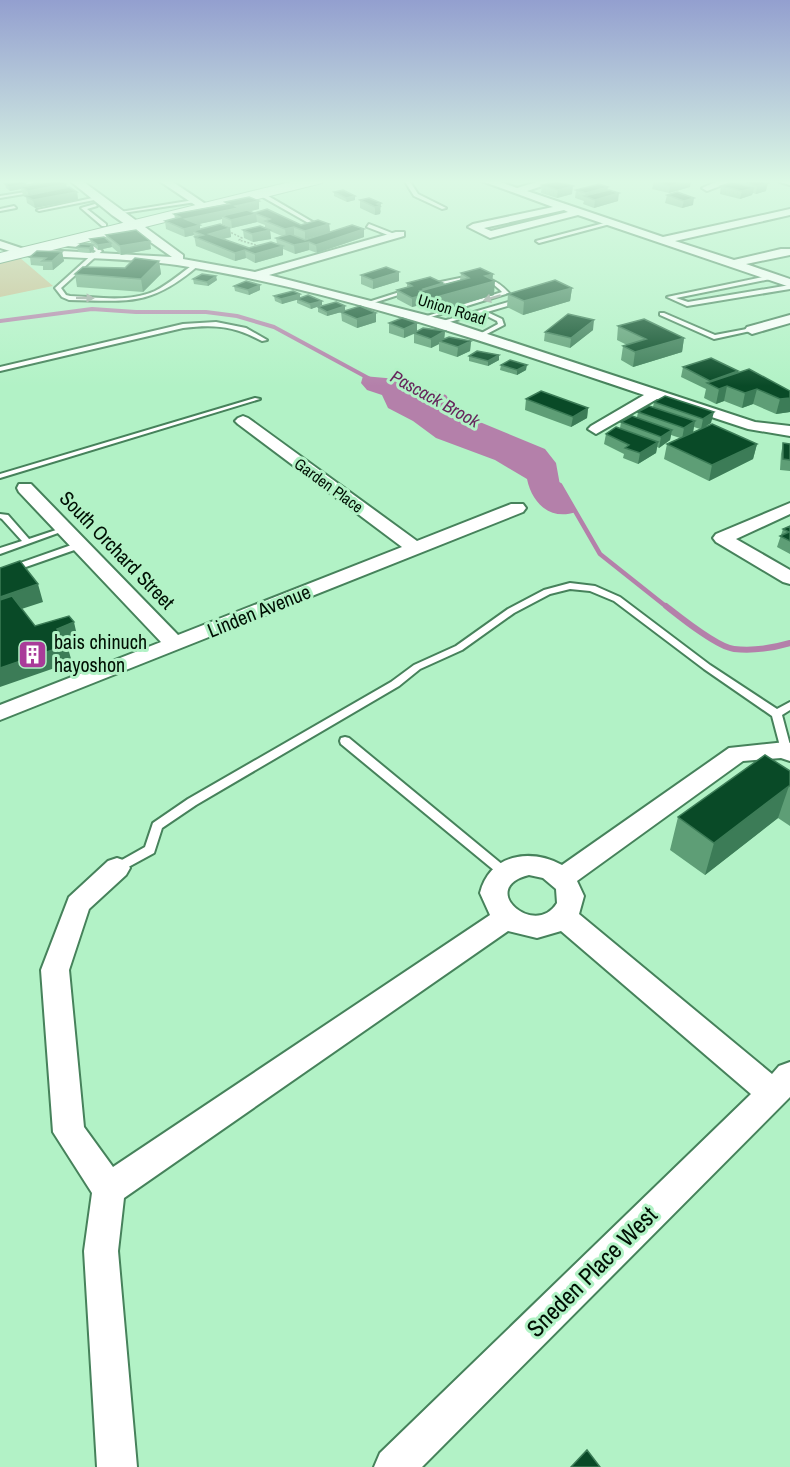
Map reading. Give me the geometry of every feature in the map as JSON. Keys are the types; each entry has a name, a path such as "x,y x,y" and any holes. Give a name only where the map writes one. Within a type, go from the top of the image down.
{"street":[{"path":"13,248 23,252"},
{"path":"169,248 179,256 176,261"},
{"path":"254,275 349,248"},
{"path":"685,248 773,277 790,285"},
{"path":"0,258 23,252 61,249"},
{"name":"Union Road","path":"61,249 94,256 176,261 254,275 439,323 753,426 790,431"},
{"path":"734,264 781,252 790,252"},
{"path":"752,330 790,319"},
{"path":"596,429 656,394"},
{"name":"Garden Place","path":"243,421 416,549"},
{"name":"South Orchard Street","path":"25,488 175,644"},
{"name":"Linden Avenue","path":"0,713 517,508"},
{"path":"790,508 722,538 790,578"},
{"path":"561,878 737,754 788,752"},
{"path":"529,865 552,871 569,887 571,898 569,908 562,917 552,923 539,926 525,926 507,917 494,903 492,894 499,876 505,873 517,866 529,865"},
{"path":"117,868 78,904 55,970 69,1132 109,1189 101,1251 117,1467"},
{"path":"109,1189 507,917"},
{"path":"562,917 781,1085"},
{"name":"Sneden Place West","path":"394,1467 781,1085"}],"lane":[{"path":"94,248 99,251 58,288 64,296 121,298 144,296 157,291 196,265"},
{"path":"773,277 670,297 687,304 790,285"},
{"path":"423,319 498,297 506,292 493,281 482,280 451,280 426,286"},
{"path":"365,304 415,289"},
{"path":"439,323 528,298"},
{"path":"479,336 501,325 501,320 481,311"},
{"path":"662,314 714,337 752,330"},
{"path":"0,369 183,326 230,324 264,340"},
{"path":"0,476 257,399"},
{"path":"0,516 5,517 27,542"},
{"path":"0,551 65,529"},
{"path":"0,573 80,545"},
{"path":"117,868 150,850 157,826 192,802 395,684 417,667 459,648 511,611 547,592 570,586 592,588 617,599 707,667 777,714 788,752"},
{"path":"777,714 790,705"},
{"path":"345,741 505,873"}],"shaded area":[{"path":"19,257 53,286 0,297 0,262"}],"water":[{"path":"363,376 397,379 446,395 458,413 545,449 556,463 560,485 576,512 558,514 550,512 533,496 527,479 495,460 436,438 413,421 388,408 382,395 367,390 361,383"}],"building":[{"path":"224,248 274,248 255,254 245,250 235,253"},
{"path":"37,251 62,252 52,261 42,261 46,258 30,257"},
{"path":"135,258 159,261 141,279 75,274 83,267 125,268"},
{"path":"386,267 399,272 373,280 361,275"},
{"path":"480,268 493,274 485,276 495,281 433,298 420,291 469,278 461,273"},
{"path":"202,274 216,276 207,282 193,279"},
{"path":"430,277 443,283 423,289 420,291 420,296 412,298 397,290 412,286 407,283"},
{"path":"555,280 572,288 524,301 508,294"},
{"path":"246,281 260,285 248,290 234,286"},
{"path":"293,291 300,294 281,299 274,296"},
{"path":"308,295 322,301 310,304 297,299"},
{"path":"336,302 345,306 327,312 318,307"},
{"path":"360,306 376,313 357,319 341,312"},
{"path":"568,314 594,320 571,338 545,332"},
{"path":"402,318 417,323 404,329 389,323"},
{"path":"644,319 684,338 635,352 623,346 646,339 618,326"},
{"path":"423,328 445,331 431,339 414,333"},
{"path":"449,337 471,341 458,347 439,341"},
{"path":"477,351 499,355 488,361 469,356"},
{"path":"711,358 738,371 710,381 683,367"},
{"path":"510,360 527,365 517,370 501,365"},
{"path":"749,369 790,391 790,398 780,399 757,389 745,393 727,386 719,389 707,383"},
{"path":"541,391 588,408 573,417 526,399"},
{"path":"665,396 714,412 703,419 654,402"},
{"path":"649,406 695,421 684,428 638,412"},
{"path":"632,416 672,430 661,437 621,422"},
{"path":"712,424 757,444 712,465 667,444"},
{"path":"616,427 658,442 640,453 625,448 629,445 606,434"},
{"path":"783,443 790,444 790,460 783,459"},
{"path":"790,526 790,541 780,536 789,532 783,529"},
{"path":"20,561 38,584 0,597 0,568"},
{"path":"12,596 35,626 69,616 74,622 57,629 67,645 0,668 0,600"},
{"path":"765,755 790,771 790,786 714,843 678,817"},
{"path":"587,1450 600,1467 571,1467"}],"waterway":[{"name":"Pascack Brook","path":"0,321 92,309 136,312 206,312 237,316 274,327 370,379"},
{"name":"Pascack Brook","path":"554,482 560,485 600,554 668,608"},
{"name":"Pascack Brook","path":"666,606 699,631 727,647 755,649 790,643"}],"place":[{"name":"bais chinuch hayoshon","path":"33,654"}]}
